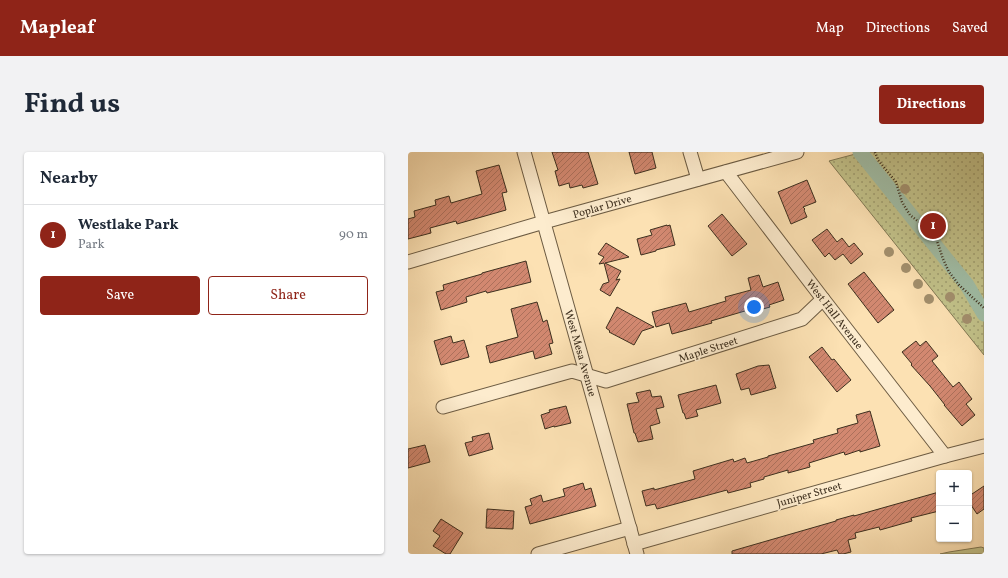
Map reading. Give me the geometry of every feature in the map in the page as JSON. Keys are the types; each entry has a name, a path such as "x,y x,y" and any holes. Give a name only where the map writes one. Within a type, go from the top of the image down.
{"street":[{"name":"West Mesa Avenue","path":"524,152 636,549"},
{"path":"690,152 698,179"},
{"name":"Poplar Drive","path":"408,262 544,222 797,152"},
{"name":"West Hall Avenue","path":"726,172 945,456"},
{"name":"Maple Street","path":"443,407 572,371 606,381 802,319 823,299"},
{"name":"Juniper Street","path":"636,549 945,456 984,446"},
{"path":"538,554 630,528"}],"path":[{"path":"875,152 878,160 896,182 902,202 910,215 924,226 939,229 936,238 948,272 959,285 984,308"}],"green space":[{"path":"863,152 984,152 984,355 829,161"},
{"path":"981,547 984,548 984,554 940,554 949,552"}],"building":[{"path":"552,152 588,152 598,184 583,188 582,185 570,188 569,183 559,186 555,171 558,170"},
{"path":"629,152 652,152 656,168 635,174"},
{"path":"499,165 507,192 502,193 506,210 457,224 456,221 430,228 431,233 408,239 408,219 415,217 414,211 436,205 435,200 449,196 451,203 482,194 476,171"},
{"path":"807,180 816,202 803,207 807,217 791,224 778,192"},
{"path":"722,214 747,244 732,256 708,226"},
{"path":"670,225 675,245 641,255 637,239 652,235 650,230"},
{"path":"827,229 837,242 842,238 849,247 854,243 863,254 851,264 843,254 835,260 829,253 825,257 812,240"},
{"path":"606,243 629,257 605,263 621,271 616,280 620,279 610,296 600,290 603,284 609,282 604,263 599,264 604,257 598,254"},
{"path":"526,261 531,282 487,293 486,291 466,297 467,302 441,310 436,292 444,290 443,285"},
{"path":"864,272 894,310 878,323 848,284"},
{"path":"759,275 763,287 778,282 784,300 769,305 770,307 756,311 755,308 711,321 712,323 672,334 669,323 656,327 652,312 686,303 689,312 726,301 725,297 751,290 748,278"},
{"path":"537,302 543,322 547,320 553,343 549,344 552,354 535,359 533,351 490,363 486,346 518,337 511,309"},
{"path":"617,307 654,327 642,331 634,345 609,332 610,331 606,328"},
{"path":"451,336 453,343 464,340 469,357 441,365 434,341"},
{"path":"916,341 920,346 926,341 938,356 932,361 953,387 959,382 972,399 966,404 975,415 962,426 902,352"},
{"path":"822,347 851,380 837,392 809,357"},
{"path":"769,365 776,388 751,395 749,388 741,390 736,374 758,366"},
{"path":"716,385 721,403 696,410 698,416 686,419 678,395"},
{"path":"650,390 652,397 661,396 664,407 656,409 660,423 650,426 653,439 638,442 634,433 627,404 639,402 636,393"},
{"path":"566,406 571,423 545,429 541,415 550,412 549,410"},
{"path":"870,411 880,446 845,455 844,452 809,463 810,467 788,473 788,470 764,477 764,479 750,483 751,487 728,493 727,490 657,509 655,504 646,506 642,491 654,488 654,490 695,479 693,471 733,459 734,462 745,458 747,463 814,443 813,440 838,433 837,429 858,423 856,415"},
{"path":"489,433 493,449 469,456 465,443 473,441 472,437"},
{"path":"425,445 430,462 408,468 408,449"},
{"path":"583,483 585,490 591,488 596,506 530,524 525,507 532,505 530,499 541,495 543,502 565,496 563,489"},
{"path":"984,486 984,509 977,514 972,506 972,494"},
{"path":"936,493 936,512 911,518 912,521 880,530 879,527 855,533 856,538 848,540 851,552 839,554 837,550 821,554 732,554 732,551"},
{"path":"487,509 514,511 513,529 486,528"},
{"path":"441,519 463,533 450,554 446,554 433,546 440,536 433,531"}],"waterway":[{"path":"860,152 967,285 984,314"}],"place":[{"name":"Westlake Park","path":"933,226"}]}
